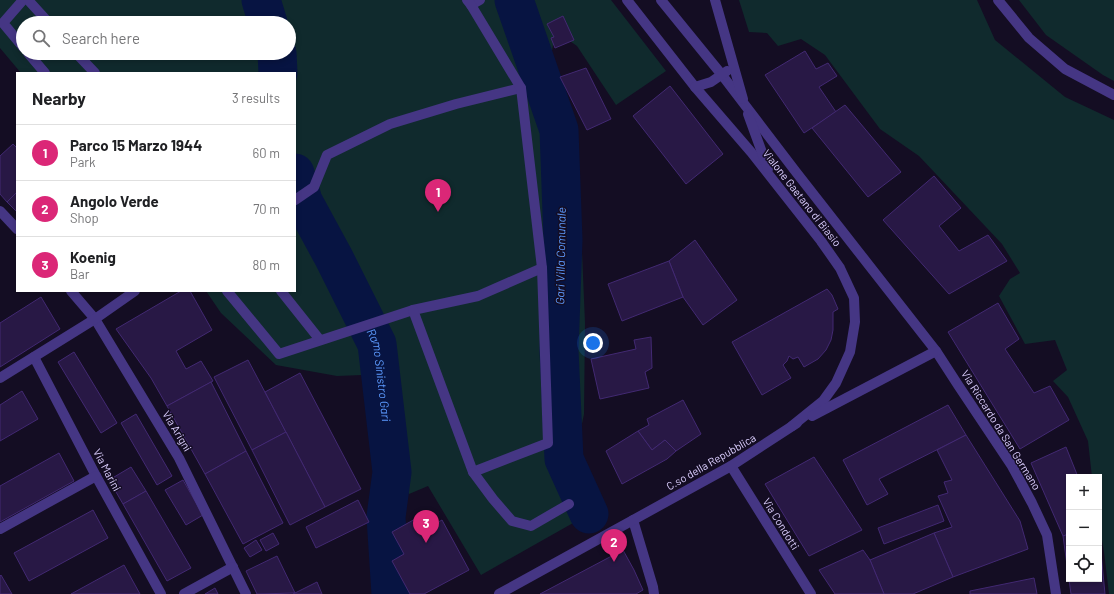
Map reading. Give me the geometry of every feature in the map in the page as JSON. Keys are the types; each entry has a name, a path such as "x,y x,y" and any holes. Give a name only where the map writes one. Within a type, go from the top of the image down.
{"street":[{"path":"16,39 3,23 23,0"},
{"path":"28,0 43,16"},
{"name":"Vialone Gaetano di Biasio","path":"627,0 695,87 751,152 821,241 840,268 854,298 855,322 850,352 836,383 823,401 792,426"},
{"name":"Vialone Gaetano di Biasio","path":"661,0 722,75 936,351"},
{"path":"715,0 745,105 772,178"},
{"path":"998,0 1029,38 1065,69 1114,95"},
{"path":"472,2 521,88 542,268 548,443 473,472"},
{"path":"34,60 44,72"},
{"path":"82,60 93,72"},
{"path":"695,87 711,82 734,66"},
{"path":"296,199 314,187 327,156 390,124 456,104 521,88"},
{"path":"0,211 16,228"},
{"path":"228,292 279,354 413,310 478,296 542,268"},
{"name":"Via Arigni","path":"72,292 95,319 179,458 246,594"},
{"path":"0,378 95,319 134,292"},
{"path":"282,292 320,340"},
{"path":"413,310 473,472 493,499 512,521 531,526 569,504"},
{"name":"C.so della Repubblica","path":"499,594 730,466 792,426 936,351"},
{"name":"Via Riccardo da San Germano","path":"936,351 1012,466 1032,502 1047,535 1056,594"},
{"name":"Via Marini","path":"34,357 96,476 161,594"},
{"name":"Via Condotti","path":"730,466 811,594"},
{"path":"0,529 96,476"},
{"path":"633,520 654,594"},
{"path":"184,594 233,567"}],"green space":[{"path":"0,0 611,0 666,71 616,105 577,46 567,39 553,45 549,69 577,133 585,323 584,414 578,443 589,514 481,575 428,486 409,494 381,447 362,375 337,376 276,365 221,313 207,292 296,292 296,72 20,72 0,48"},
{"path":"739,0 977,0 995,40 1065,97 1114,120 1114,594 1109,594 1102,541 1102,474 1092,474 1088,441 1068,397 1053,381 1067,370 1055,340 1025,344 999,296 1010,279 1020,273 1002,244 919,156 880,129 825,55 801,39 778,46 767,33 749,32"},
{"path":"1019,0 1114,0 1114,81 1046,35"}],"building":[{"path":"563,16 574,40 555,48 551,38 554,37 547,24"},
{"path":"805,51 816,69 828,63 837,76 819,87 836,112 804,133 765,75"},
{"path":"586,68 611,119 587,130 560,77"},
{"path":"670,86 723,154 686,184 633,116"},
{"path":"845,105 901,172 868,197 812,128"},
{"path":"13,144 16,147 16,193 7,202 0,194 0,156"},
{"path":"934,176 961,208 939,226 959,251 988,235 1007,261 949,294 883,220"},
{"path":"16,193 16,211 7,202"},
{"path":"695,240 737,300 703,325 683,297 669,261"},
{"path":"669,261 683,297 622,321 608,284"},
{"path":"827,289 832,295 838,309 833,312 833,330 831,340 826,350 818,359 804,367 798,357 793,359 789,356 783,365 791,378 762,395 732,342"},
{"path":"179,292 191,292 212,330 176,351 186,369 201,361 213,381 167,406 151,378 116,329"},
{"path":"41,297 60,329 0,367 0,323"},
{"path":"998,303 1019,339 1005,349 1034,393 1050,386 1069,420 1020,449 948,332"},
{"path":"651,337 652,368 645,372 649,388 600,399 591,359 636,349 634,340"},
{"path":"74,352 117,423 101,433 58,362"},
{"path":"248,360 286,432 252,450 214,377"},
{"path":"300,373 361,489 325,507 265,392"},
{"path":"211,382 246,451 205,474 167,406"},
{"path":"22,391 38,419 0,441 0,405"},
{"path":"683,400 701,434 676,451 665,440 652,450 638,431 649,425 647,419"},
{"path":"948,405 966,435 879,479 888,494 867,505 843,460"},
{"path":"136,414 172,476 157,485 121,423"},
{"path":"638,431 652,450 665,440 676,451 667,459 622,484 606,451"},
{"path":"286,432 325,507 290,525 252,450"},
{"path":"966,435 1020,521 1028,549 953,577 934,533 952,527 938,496 948,493 944,482 952,480 937,450"},
{"path":"1066,447 1077,474 1066,474 1066,535 1063,536 1031,463"},
{"path":"246,451 283,523 243,544 205,474"},
{"path":"59,453 74,481 0,522 0,486"},
{"path":"814,457 862,530 809,556 765,484"},
{"path":"131,467 146,491 123,504 109,480"},
{"path":"183,480 203,515 186,525 165,490"},
{"path":"146,491 191,568 167,581 123,504"},
{"path":"358,500 369,522 316,548 306,527"},
{"path":"938,505 944,521 884,544 878,528"},
{"path":"93,510 108,538 29,581 14,553"},
{"path":"424,514 431,526 442,520 469,570 424,594 410,594 392,561 404,554 392,532"},
{"path":"273,533 279,544 266,551 260,540"},
{"path":"934,533 953,577 913,594 884,594 870,560"},
{"path":"1066,535 1066,558 1063,536"},
{"path":"256,540 262,550 250,557 244,548"},
{"path":"623,550 643,590 636,594 540,594"},
{"path":"863,550 870,560 884,594 835,594 819,570"},
{"path":"277,556 295,593 257,594 246,571"},
{"path":"1102,563 1105,594 1071,594 1069,582 1102,582"},
{"path":"124,565 140,594 71,594"},
{"path":"1,575 12,594 0,594"},
{"path":"1034,578 1037,594 970,594 970,591"},
{"path":"317,582 322,594 293,594"},
{"path":"215,588 218,594 205,594"}],"waterway":[{"name":"Ramo Sinistro Gari","path":"261,0 266,16"},
{"name":"Gari Villa Comunale","path":"514,0 559,130 563,240 559,351 564,459 589,514"},
{"name":"Ramo Sinistro Gari","path":"277,60 278,72"},
{"name":"Ramo Sinistro Gari","path":"296,176 303,201 334,258 377,344 392,472 386,517 391,594"}],"place":[{"name":"Parco 15 Marzo 1944","path":"438,212"},
{"name":"Koenig","path":"426,543"},
{"name":"Angolo Verde","path":"614,562"}]}
